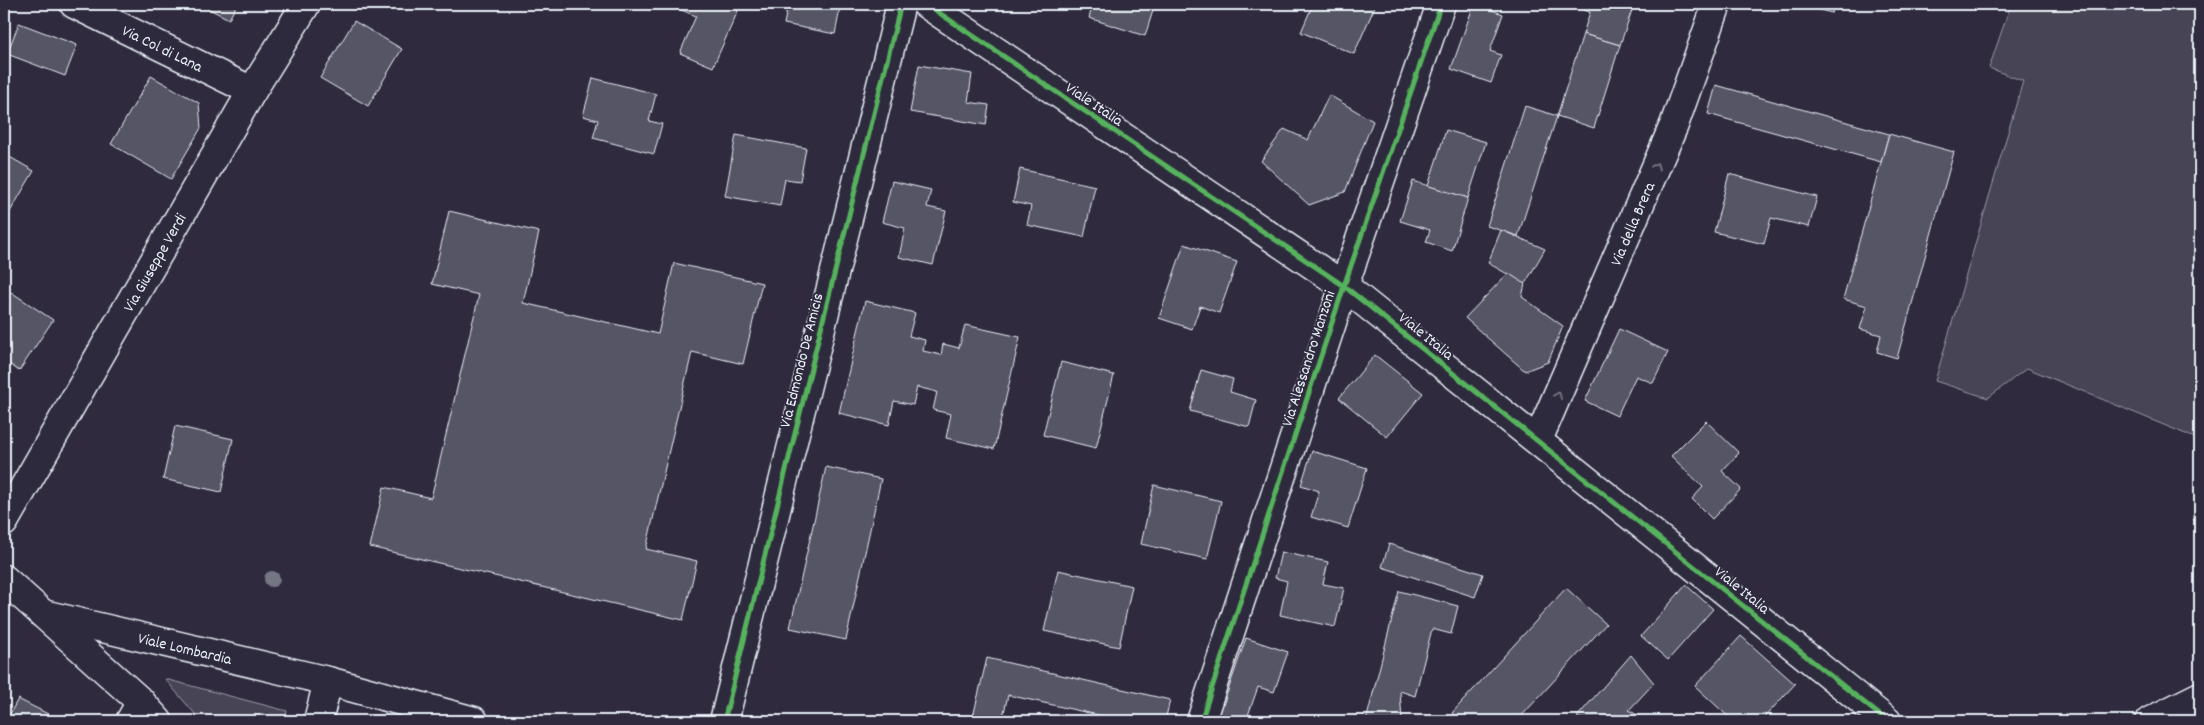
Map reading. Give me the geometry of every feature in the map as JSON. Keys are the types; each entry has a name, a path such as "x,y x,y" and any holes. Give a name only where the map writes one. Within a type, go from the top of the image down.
{"street":[{"name":"Via Col di Lana","path":"74,4 252,91"},
{"name":"Via Giuseppe Verdi","path":"4,522 252,91 306,4"},
{"name":"Via Edmondo De Amicis","path":"724,721 901,4"},
{"name":"Viale Italia","path":"926,4 1344,286 1887,721"},
{"name":"Via Alessandro Manzoni","path":"1201,721 1344,286 1441,4"},
{"name":"Via della Brera","path":"1538,440 1674,125 1717,4"},
{"name":"Viale Lombardia","path":"4,579 43,614 143,715"},
{"name":"Viale Lombardia","path":"43,614 328,681 474,721"},
{"path":"318,721 328,681"},
{"path":"2150,721 2200,696"}],"shaded area":[{"path":"2011,4 2200,4 2200,440 2027,368 1988,398 1935,381 2023,81 1989,68"},
{"path":"165,679 287,711 285,721 201,721"}],"building":[{"path":"199,4 237,4 229,19"},
{"path":"667,4 741,4 713,67 680,53 696,16"},
{"path":"788,4 841,4 835,34 784,24"},
{"path":"1093,4 1155,4 1145,36 1089,18"},
{"path":"1313,4 1376,4 1354,54 1301,32"},
{"path":"1474,4 1503,14 1490,51 1501,55 1491,83 1451,69"},
{"path":"1565,4 1634,4 1620,45 1583,34 1590,12"},
{"path":"1795,4 1835,4 1832,13"},
{"path":"354,21 402,49 368,106 320,78"},
{"path":"19,23 77,45 65,76 7,54"},
{"path":"1583,34 1620,45 1594,128 1557,116"},
{"path":"919,65 972,74 968,102 989,105 986,125 910,112"},
{"path":"151,76 199,103 201,128 171,179 111,144"},
{"path":"593,78 656,94 649,121 662,124 654,154 593,138 598,120 583,116"},
{"path":"1716,85 1889,134 1881,162 1708,114"},
{"path":"1329,95 1373,121 1345,192 1309,205 1261,161 1284,129 1308,140"},
{"path":"1525,106 1557,116 1518,236 1487,226"},
{"path":"1446,130 1486,142 1468,198 1428,186"},
{"path":"1889,134 1954,152 1897,358 1877,352 1881,335 1860,329 1867,306 1843,299"},
{"path":"736,135 806,148 800,181 785,179 780,206 725,196"},
{"path":"8,156 34,171 4,222 4,163"},
{"path":"1020,169 1095,186 1084,237 1027,225 1031,206 1013,202"},
{"path":"1729,174 1817,197 1809,227 1771,218 1764,244 1714,232"},
{"path":"892,181 931,190 927,207 946,211 933,265 899,257 905,228 882,222"},
{"path":"1413,181 1468,198 1452,251 1426,242 1430,230 1400,221"},
{"path":"449,211 539,232 523,303 658,334 674,263 762,283 743,364 692,352 646,549 697,561 683,620 370,547 384,487 431,498 479,295 432,284"},
{"path":"1501,230 1545,249 1525,284 1488,263"},
{"path":"1184,244 1237,262 1219,313 1200,306 1192,329 1159,318"},
{"path":"1508,273 1525,284 1522,297 1563,326 1548,362 1525,371 1465,318"},
{"path":"11,292 53,320 19,371 4,360 4,302"},
{"path":"865,301 915,313 909,336 925,340 923,351 941,355 943,344 959,348 965,325 1020,337 994,449 946,438 951,414 933,410 937,392 917,387 913,405 894,401 889,425 839,413"},
{"path":"1619,329 1668,352 1653,383 1636,376 1617,416 1585,401"},
{"path":"1375,355 1423,393 1387,437 1339,398"},
{"path":"1061,362 1114,375 1096,448 1043,435"},
{"path":"1201,370 1233,379 1230,392 1256,400 1249,427 1190,411"},
{"path":"1706,421 1739,453 1722,471 1741,489 1712,519 1692,499 1703,487 1671,456"},
{"path":"175,426 233,439 221,492 163,479"},
{"path":"1312,451 1367,468 1348,528 1311,517 1319,491 1301,485"},
{"path":"826,467 881,479 846,640 790,628"},
{"path":"1154,485 1221,501 1207,559 1141,544"},
{"path":"1389,544 1483,574 1475,597 1382,567"},
{"path":"1281,552 1328,562 1323,584 1344,588 1335,627 1280,615 1287,581 1275,578"},
{"path":"1058,570 1132,586 1119,647 1044,631"},
{"path":"1686,585 1713,609 1668,660 1641,636"},
{"path":"1566,588 1606,624 1517,721 1461,721 1452,713"},
{"path":"1399,591 1458,606 1451,634 1432,629 1415,696 1400,691 1402,721 1366,721"},
{"path":"1741,636 1795,684 1761,721 1733,721 1695,686"},
{"path":"1246,638 1288,652 1274,692 1258,687 1246,721 1240,721 1220,714"},
{"path":"1631,655 1654,683 1629,710 1647,721 1585,721 1577,717"},
{"path":"987,658 1170,700 1165,721 1125,721 1008,695 1002,721 972,721"},
{"path":"18,699 54,717 52,721 6,721"}],"cycle path":[{"path":"724,721 901,4"},
{"path":"926,4 1344,286 1887,721"},
{"path":"1201,721 1344,286 1441,4"}]}
